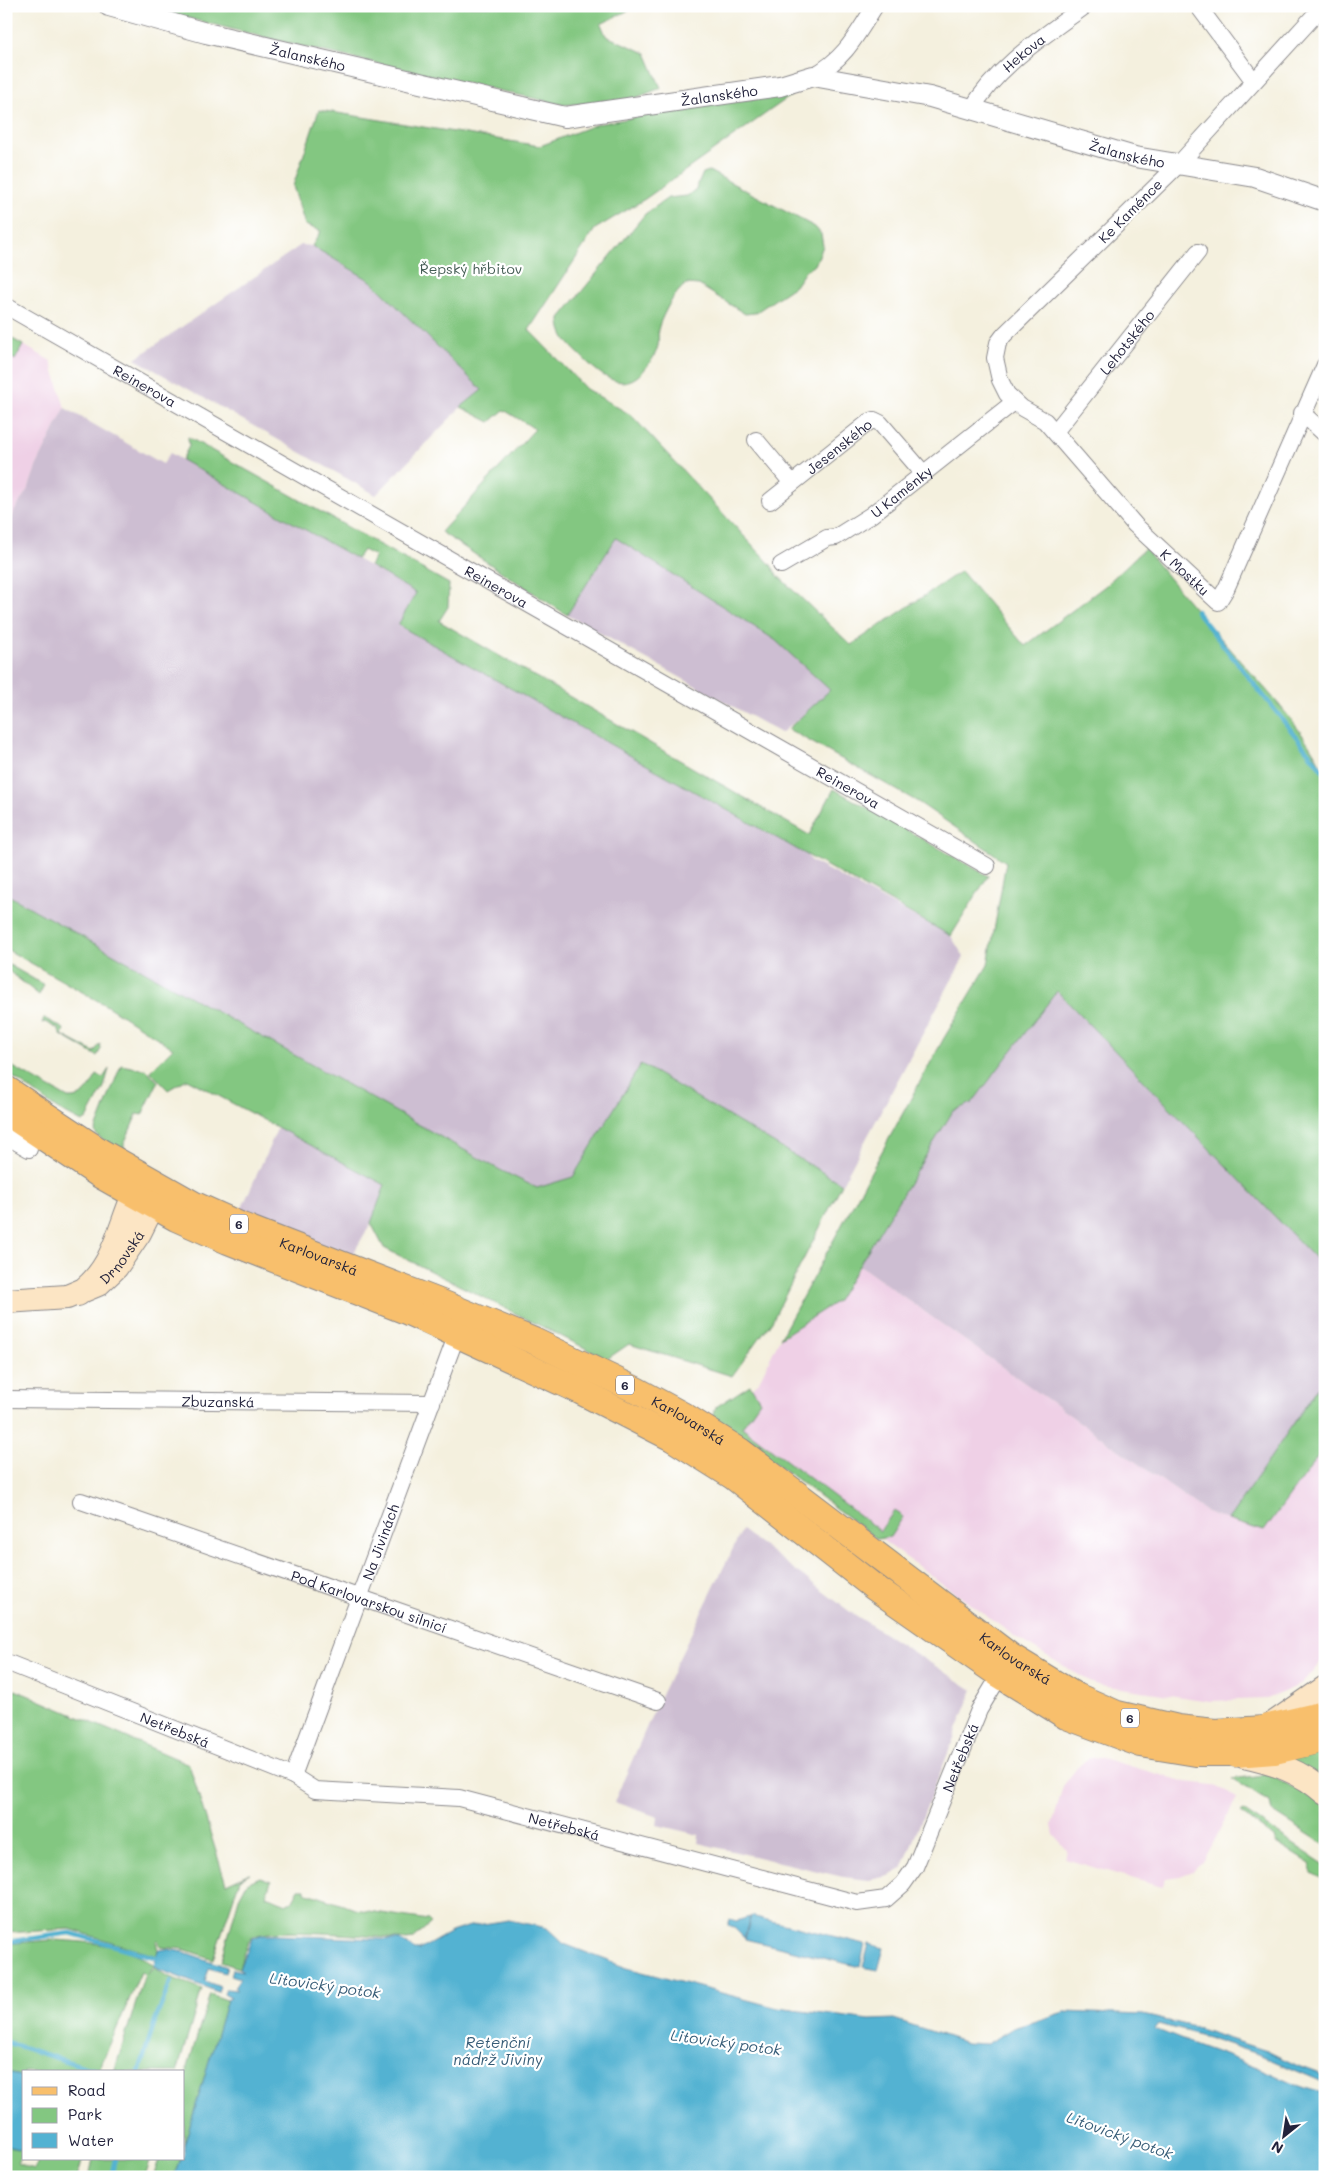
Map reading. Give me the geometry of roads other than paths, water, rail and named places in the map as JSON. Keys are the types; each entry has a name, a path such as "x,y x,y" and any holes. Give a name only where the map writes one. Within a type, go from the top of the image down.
{"highway":[{"name":"6","path":"1265,1729 1325,1715"},
{"name":"6","path":"1235,1754 1274,1750 1325,1738"}],"main road":[{"name":"Karlovarská","path":"6,1089 101,1152 146,1195 228,1241 358,1291 457,1334 586,1393 706,1458 734,1477 874,1587 1000,1674 1066,1716 1115,1736 1178,1751 1235,1754"},
{"name":"Karlovarská","path":"6,1112 100,1175 146,1195 242,1226 439,1302 534,1341 666,1406 740,1451 1010,1656 1074,1695 1117,1714 1178,1728 1215,1732 1265,1729"},
{"name":"Drnovská","path":"6,1301 55,1299 78,1294 98,1284 116,1267 139,1233 146,1195"},
{"path":"1265,1729 1325,1688"},
{"path":"1235,1754 1276,1764 1295,1772 1325,1793"}],"street":[{"name":"Žalanského","path":"109,6 206,33 565,116 780,86 814,76 930,97 1136,157 1255,177 1325,201"},
{"path":"814,76 833,64 846,52 874,6"},
{"name":"Hekova","path":"971,110 984,89 1008,64 1084,6"},
{"path":"1198,6 1253,80"},
{"name":"Ke Kaménce","path":"1014,402 1003,387 997,371 995,353 998,344 1178,165 1253,80 1323,6"},
{"name":"Lehotského","path":"1055,432 1198,252"},
{"name":"Reinerova","path":"6,306 987,866"},
{"name":"K Mostku","path":"1014,402 1045,421 1135,525 1218,602 1226,589 1302,413 1325,365"},
{"name":"U Kaménky","path":"781,565 827,538 836,537 857,524 924,474 1014,402"},
{"path":"1302,413 1325,434"},
{"name":"Jesenského","path":"770,501 874,420 880,423 924,474"},
{"name":"Jesenského","path":"756,440 792,483"},
{"path":"6,1136 29,1149"},
{"name":"Na Jivinách","path":"293,1776 457,1334"},
{"name":"Zbuzanská","path":"6,1399 432,1402"},
{"name":"Pod Karlovarskou silnicí","path":"81,1501 658,1701"},
{"name":"Netřebská","path":"6,1662 293,1776 315,1790 459,1798 858,1903 886,1899 902,1884 915,1867 979,1710 1000,1674"}],"water":[{"path":"751,1916 865,1944 860,1967 745,1939"},
{"path":"750,1917 744,1938 734,1928 728,1926 730,1919 736,1921"},
{"name":"Retenční nádrž Jiviny","path":"509,1920 547,1928 564,1944 627,1968 778,2008 870,2020 894,2019 966,2043 987,2044 1013,2028 1065,2012 1143,2015 1190,2026 1267,2051 1298,2066 1325,2076 1325,2083 1255,2053 1207,2037 1159,2024 1155,2029 1298,2085 1325,2093 1325,2177 174,2177 180,2160 185,2160 185,2143 227,2000 231,1998 224,1994 226,1989 237,1990 234,1987 240,1978 231,1975 233,1969 243,1971 239,1968 252,1939 260,1935 275,1935 399,1940 415,1950 419,1950 451,1932 470,1926"},
{"path":"869,1944 884,1948 878,1970 863,1967"},
{"path":"166,1949 184,1952 227,1967 225,1973 209,1968 205,1981 220,1987 218,1992 158,1969 154,1965 158,1950"},
{"path":"13,2073 22,2077 22,2150 6,2146 6,2074"}],"waterway":[{"path":"1196,611 1325,773"},
{"name":"Litovický potok","path":"6,1942 70,1933 161,1959"},
{"path":"140,2070 155,2021 171,1981"},
{"name":"Litovický potok","path":"6,2042 95,2070"},
{"path":"111,2177 115,2160"}],"park label":[{"name":"Řepský hřbitov","path":"471,268"}]}
